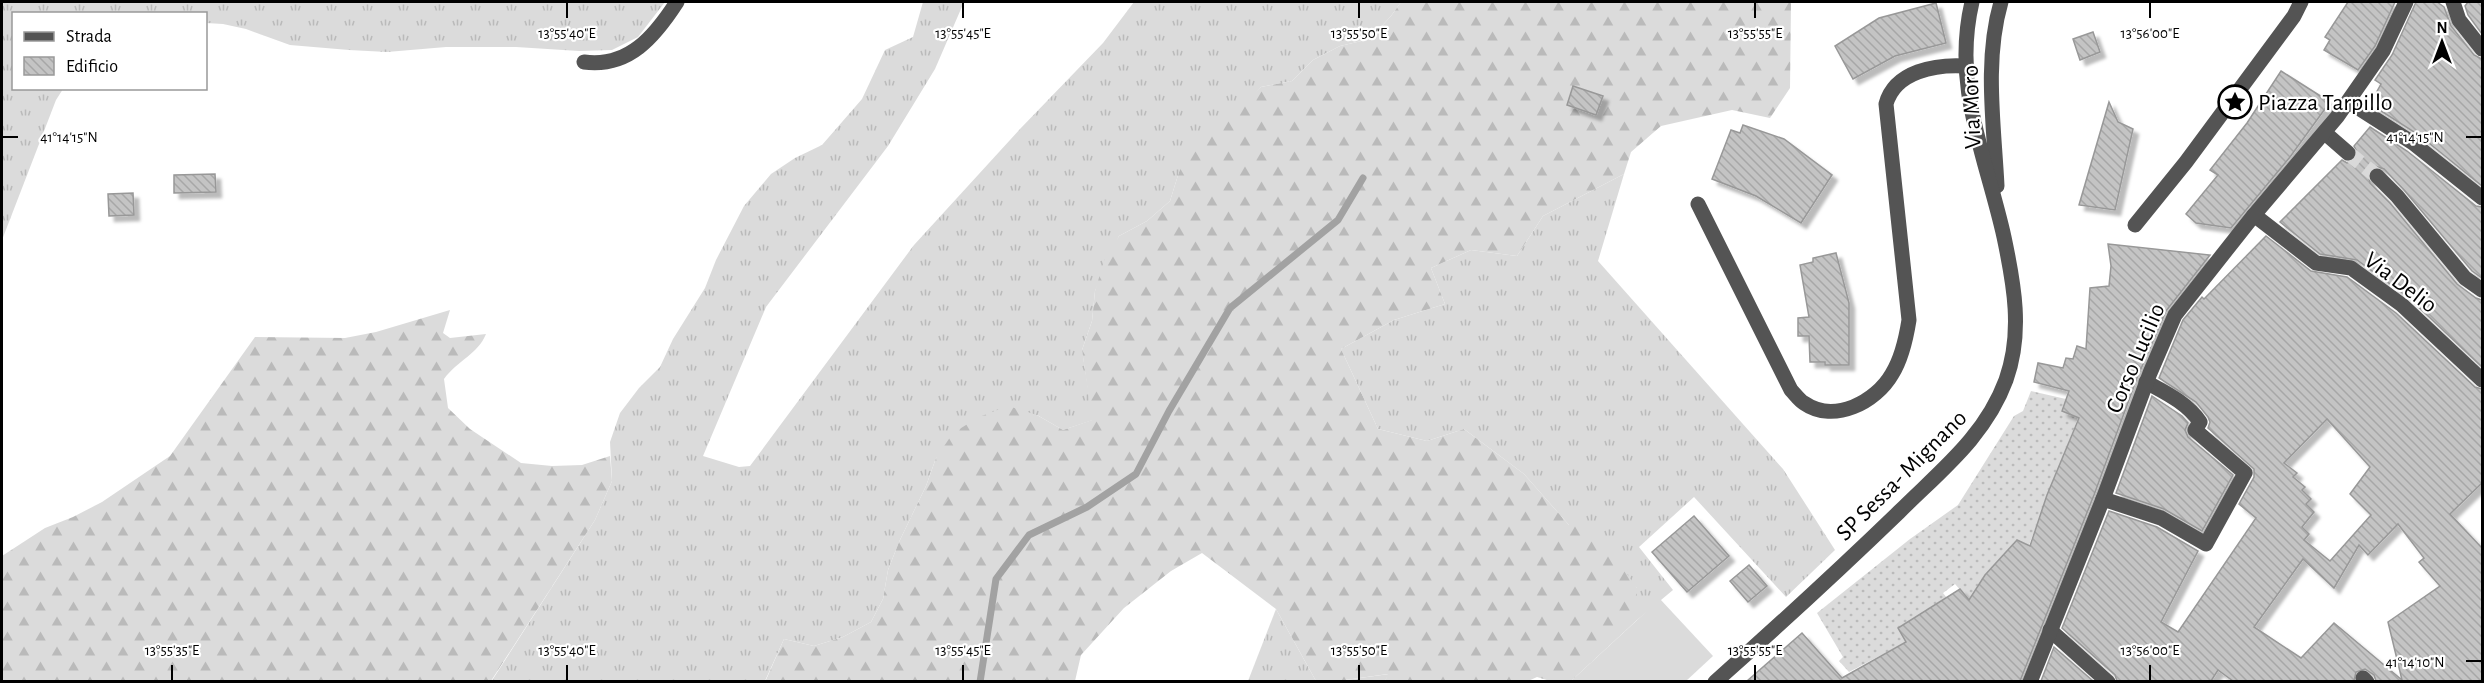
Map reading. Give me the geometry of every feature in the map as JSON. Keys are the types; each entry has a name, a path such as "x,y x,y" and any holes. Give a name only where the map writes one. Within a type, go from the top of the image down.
{"street":[{"path":"584,62 608,62 639,49 663,24 677,2"},
{"name":"SP Sessa- Mignano","path":"1715,681 1812,595 1954,459 1984,424 2006,380 2016,326 2011,271 1998,213 1971,115 1966,66 1972,2"},
{"name":"Via Moro","path":"1998,213 1992,60 1994,34 2001,2"},
{"path":"2135,225 2187,162 2294,16 2301,2"},
{"name":"Corso Lucilio","path":"2030,681 2103,500 2146,382 2181,305 2349,102 2383,51 2406,2"},
{"path":"2453,2 2459,20 2482,49"},
{"path":"1698,204 1791,390 1804,404 1822,410 1842,410 1864,403 1876,394 1892,375 1904,346 1909,320 1886,104 1889,92 1900,80 1924,71 1950,65 1966,66"},
{"path":"2349,102 2413,143 2482,198"},
{"path":"2325,133 2348,153"},
{"path":"2377,176 2405,205 2465,278 2482,290"},
{"name":"Via Delio","path":"2254,215 2316,264 2351,268 2402,305 2482,380"},
{"path":"2103,500 2161,518 2206,544 2246,473 2195,430 2200,422 2194,413 2172,396 2146,382"},
{"path":"2050,630 2108,681"}],"green space":[{"path":"2,2 665,2 638,37 612,50 579,51 516,47 446,47 387,52 349,50 290,45 246,29 207,23 207,12 12,12 12,90 62,90 56,100 2,240"},
{"path":"923,2 964,2 935,69 888,146 766,307 703,456 739,467 750,466 914,245 1020,129 1103,43 1134,2 1401,2 1370,39 1340,46 1313,60 1292,81 1261,87 1179,172 1170,201 1147,221 1119,236 1095,291 1092,321 1082,350 1093,420 1063,430 1037,415 936,458 926,486 899,542 888,570 883,599 871,622 843,637 814,646 784,639 765,681 491,682 595,520 612,481 610,442 620,413 639,388 660,367 673,339 705,288 716,260 744,206 771,174 795,158 822,145 862,99 885,50 913,37"},
{"path":"1401,2 1795,2 1791,3 1790,88 1770,118 1732,110 1661,126 1631,152 1624,174 1543,216 1517,256 1471,250 1431,268 1445,304 1394,320 1341,349 1378,429 1427,441 1464,429 1524,474 1569,525 1589,521 1637,588 1637,620 1571,681 1550,681 1537,677 1526,682 1385,681 1388,674 1338,681 1316,681 1276,609 1202,553 1171,571 1124,608 1081,655 1075,681 765,682 784,639 814,646 843,637 871,622 883,599 888,570 899,542 926,486 936,458 953,433 979,417 1008,406 1037,415 1063,430 1092,420 1082,350 1092,321 1095,291 1104,261 1119,236 1147,221 1170,201 1179,172 1193,146 1261,87 1292,81 1313,60 1340,46 1370,39"},
{"path":"1624,174 1598,261 1783,469 1835,550 1786,597 1694,497 1639,547 1673,590 1637,620 1637,588 1569,525 1524,474 1464,429 1427,441 1378,429 1341,349 1394,320 1445,304 1431,268 1471,250 1517,256 1543,216"},
{"path":"450,310 443,333 450,338 486,334 478,347 444,379 448,408 470,429 521,463 552,466 582,465 610,456 612,481 595,520 491,681 2,681 2,556 45,528 102,502 170,456 255,337 345,338 376,332"},
{"path":"2031,391 2066,399 2062,411 2078,418 2029,545 2016,540 1985,575 1969,600 1955,584 1943,593 1947,598 1898,628 1906,642 1849,672 1839,661 1843,657 1817,613 1910,539 1958,505 2014,416 2023,411"},
{"path":"1660,599 1713,656 1686,681 1571,681"},
{"path":"1276,609 1316,681 1248,681"},
{"path":"1389,674 1385,681 1338,681"}],"building":[{"path":"2348,2 2395,2 2375,46 2358,70 2324,50 2330,40 2325,37"},
{"path":"2416,2 2437,2 2444,7 2451,26 2474,55 2482,59 2482,186 2419,135 2370,104 2381,84 2375,80 2392,55"},
{"path":"2468,2 2482,2 2482,34 2468,15 2465,6"},
{"path":"1936,3 1946,43 1895,56 1853,79 1835,46 1879,18"},
{"path":"2093,32 2100,52 2080,60 2073,39"},
{"path":"2281,71 2330,102 2290,157 2231,228 2196,223 2186,214 2218,175 2210,170 2247,123"},
{"path":"1573,86 1603,96 1596,115 1567,105"},
{"path":"2109,102 2118,122 2133,129 2115,210 2079,205"},
{"path":"1743,125 1784,139 1832,175 1801,223 1756,196 1712,179 1731,130 1740,133"},
{"path":"2370,127 2407,151 2476,206 2482,207 2482,278 2472,271 2384,169 2375,166 2368,173 2370,183 2390,203 2457,284 2482,300 2482,367 2409,298 2357,260 2320,254 2280,222 2342,160 2347,163 2355,160 2358,154 2354,146"},
{"path":"215,174 216,192 174,193 174,175"},
{"path":"133,193 134,215 109,216 108,194"},
{"path":"2266,236 2311,271 2347,277 2396,313 2475,387 2482,389 2482,483 2450,514 2482,548 2482,681 2376,681 2374,675 2365,669 2356,672 2354,681 2233,681 2218,670 2211,681 2117,681 2115,675 2062,628 2109,511 2157,527 2198,551 2161,622 2178,632 2256,518 2239,504 2254,477 2254,469 2208,428 2210,422 2208,417 2196,402 2159,378 2183,320 2202,297 2204,299","holes":["2327,419 2370,467 2350,494 2371,515 2330,561 2304,540 2309,534 2302,527 2314,512 2306,504 2311,499 2302,490 2305,487 2293,477 2297,473 2284,463","2398,524 2424,558 2419,562 2440,586 2388,622 2402,680 2334,623 2301,658 2254,627 2303,559 2334,588 2359,545 2368,555"]},
{"path":"2108,244 2210,255 2166,311 2137,378 2094,495 2020,681 1747,681 1802,633 1842,678 1906,642 1898,628 1960,589 1969,600 1985,575 2017,540 2030,546 2047,495 2079,418 2062,411 2069,391 2034,382 2038,363 2063,368 2066,358 2073,359 2077,346 2086,349 2090,288 2109,286 2111,266"},
{"path":"1836,253 1849,303 1849,365 1825,365 1825,362 1810,362 1809,336 1798,336 1798,318 1809,317 1800,265 1813,262 1813,258"},
{"path":"2152,396 2182,416 2188,423 2185,430 2188,437 2233,475 2202,531 2164,509 2116,493"},
{"path":"1694,516 1729,556 1687,592 1652,552"},
{"path":"1749,565 1767,586 1748,602 1730,581"},
{"path":"2054,647 2093,681 2041,681"}],"waterway":[{"path":"980,682 996,579 1029,535 1087,507 1136,474 1169,411 1230,308 1338,220 1363,178"}],"tunnel":[{"path":"2348,153 2377,176"}],"place":[{"name":"Piazza Tarpillo","path":"2235,102"}]}
